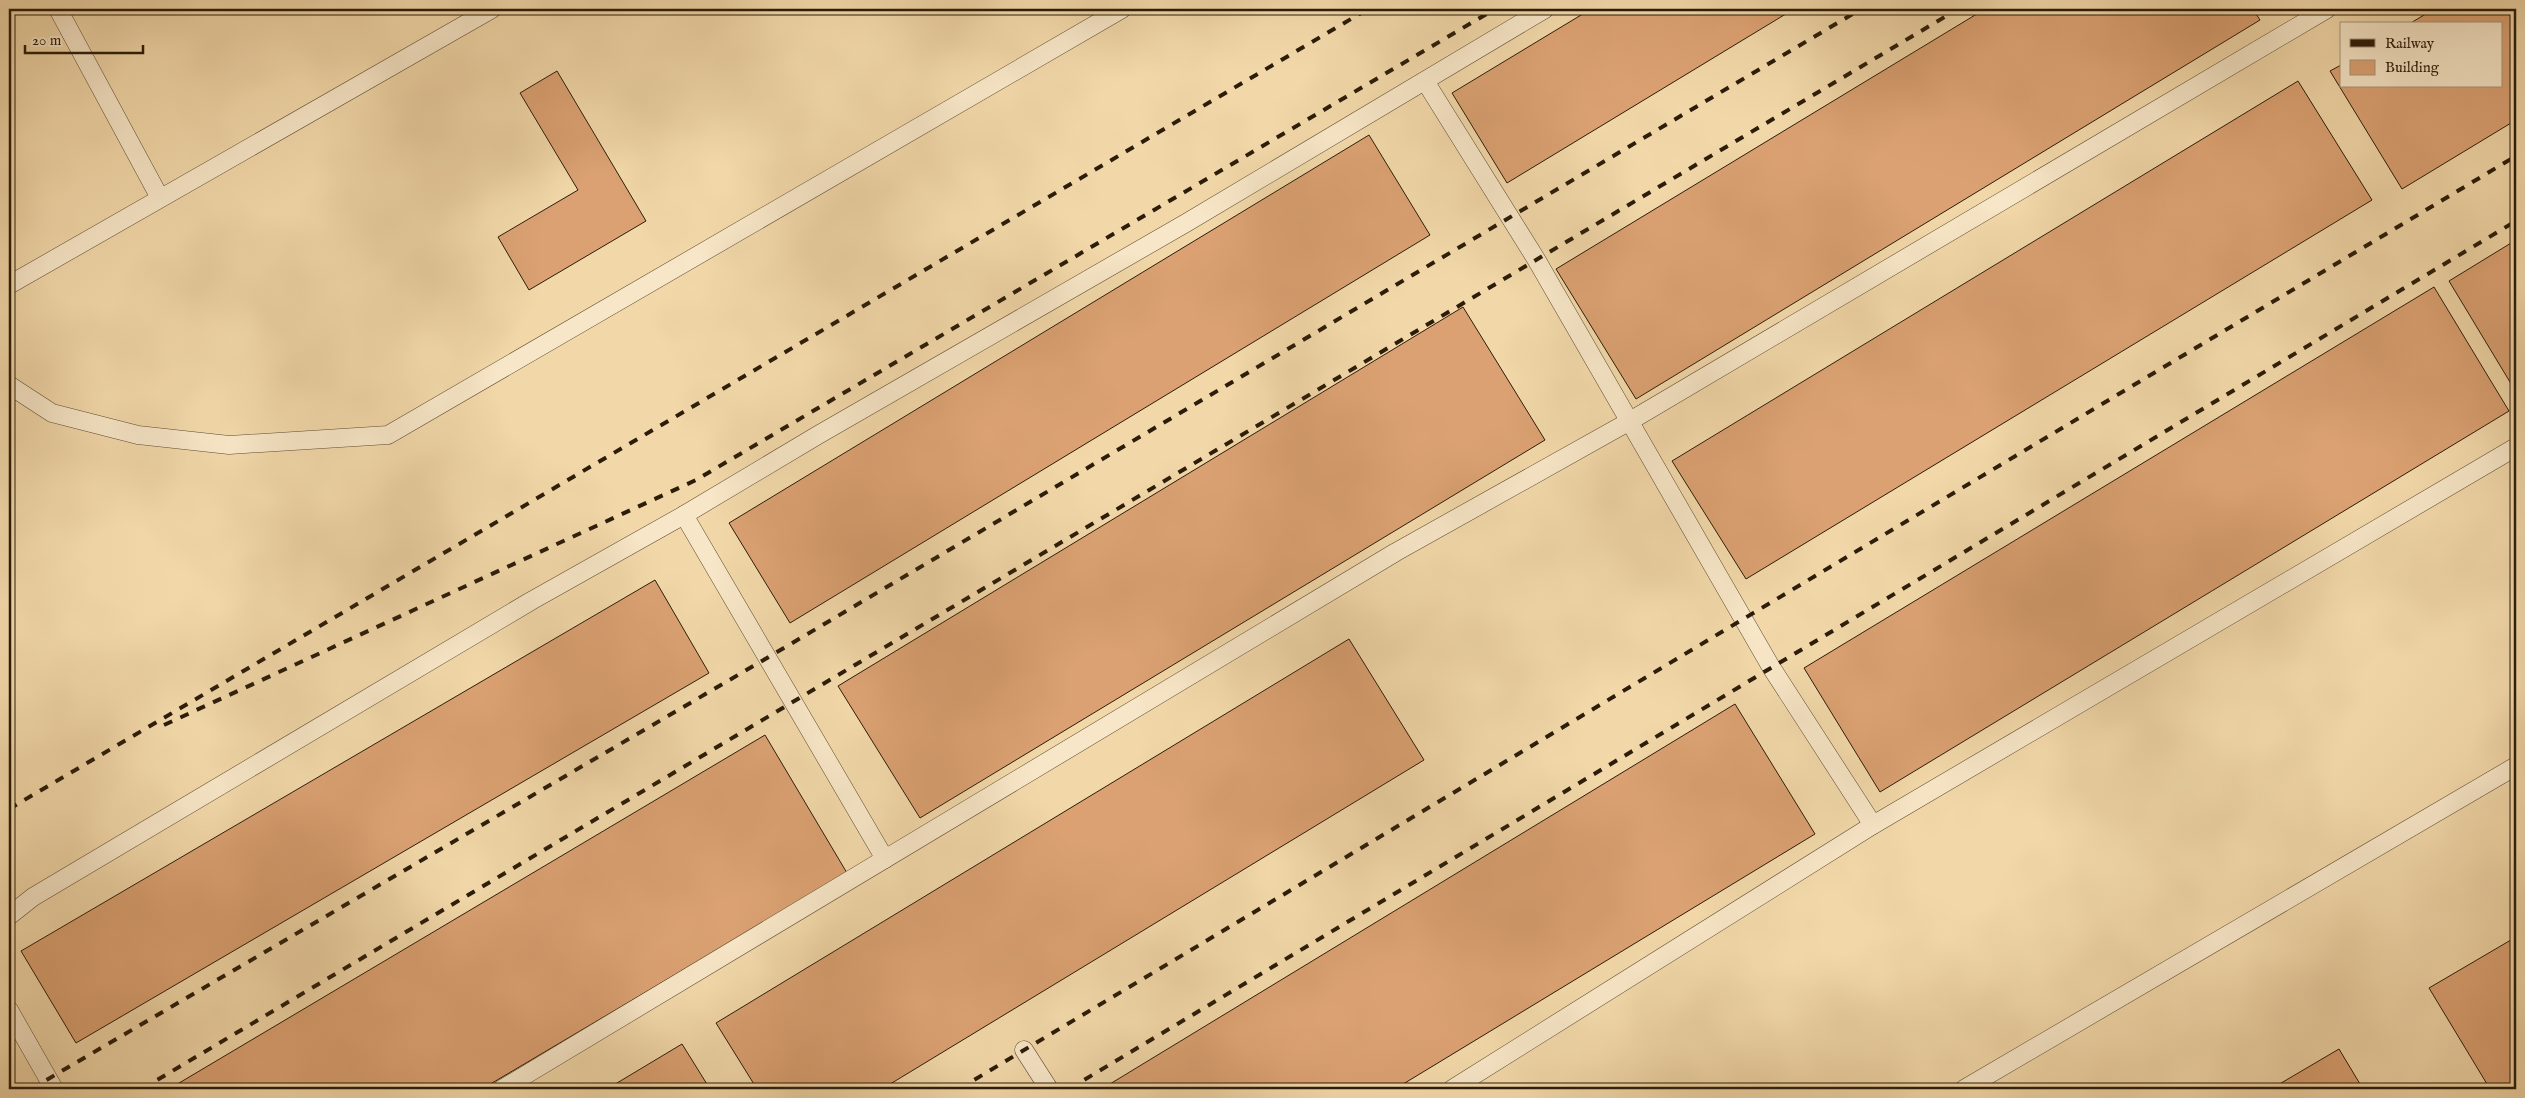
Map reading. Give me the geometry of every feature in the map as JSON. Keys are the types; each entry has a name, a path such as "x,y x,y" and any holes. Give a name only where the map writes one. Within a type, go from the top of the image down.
{"lane":[{"path":"58,9 160,198"},
{"path":"9,285 492,9"},
{"path":"9,385 52,413 138,435 229,445 388,434 1122,9"},
{"path":"9,916 33,897 505,616 684,515 826,430 1177,228 1545,9"},
{"path":"502,1089 1396,552 1630,421 2327,9"},
{"path":"1425,81 1536,260 1771,668 1873,825"},
{"path":"1452,1089 1873,825 2516,447"},
{"path":"684,515 885,859"},
{"path":"1964,1089 2516,766"},
{"path":"9,1010 54,1089"},
{"path":"1024,1050 1049,1089"}],"building":[{"path":"1591,9 1794,9 1507,183 1452,93"},
{"path":"1985,9 2253,9 2260,20 1636,399 1556,269"},
{"path":"2434,9 2516,9 2516,120 2402,189 2340,88 2502,88 2502,22 2412,22"},
{"path":"2340,66 2340,87 2330,71"},
{"path":"557,71 646,221 529,290 498,237 578,190 520,93"},
{"path":"2298,81 2372,200 1746,579 1672,461"},
{"path":"1369,135 1430,235 790,623 729,523"},
{"path":"2516,240 2516,392 2449,281"},
{"path":"2434,287 2509,411 1880,792 1804,668"},
{"path":"1463,307 1545,440 920,818 838,686"},
{"path":"655,580 709,673 76,1043 21,951"},
{"path":"1349,639 1424,760 882,1089 757,1089 716,1023"},
{"path":"1735,704 1815,834 1395,1089 1106,1089 1105,1087"},
{"path":"765,735 847,873 482,1089 169,1089"},
{"path":"2516,937 2516,1089 2490,1089 2429,988"},
{"path":"682,1044 710,1089 607,1089"},
{"path":"2339,1049 2363,1089 2271,1089"}],"railway":[{"path":"9,809 1368,9"},
{"path":"164,725 696,480 1495,9"},
{"path":"31,1089 767,658 1861,9"},
{"path":"142,1089 1958,9"},
{"path":"959,1089 2516,156"},
{"path":"1069,1089 2516,221"}]}
